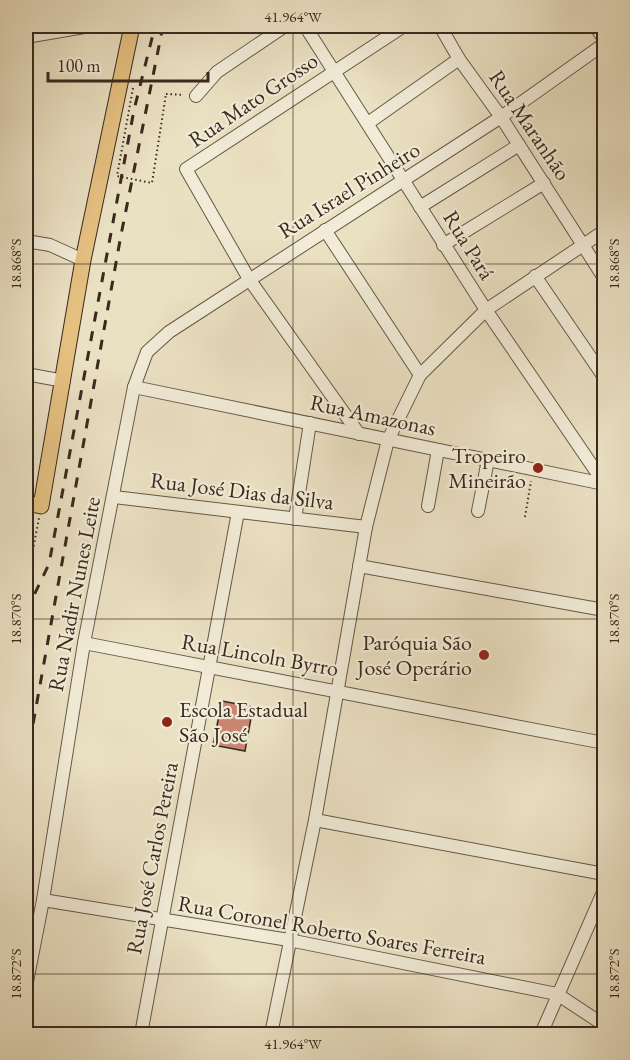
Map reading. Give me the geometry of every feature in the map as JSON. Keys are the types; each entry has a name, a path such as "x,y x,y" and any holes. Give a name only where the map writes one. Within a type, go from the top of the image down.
{"main road":[{"path":"33,505 64,381 83,260 132,26"}],"street":[{"path":"26,37 90,26"},
{"path":"196,96 217,72 285,26"},
{"name":"Rua Pará","path":"305,26 405,180 443,245 604,484"},
{"name":"Rua Mato Grosso","path":"249,279 186,169 404,26"},
{"name":"Rua Maranhão","path":"440,26 459,59 501,117 604,278"},
{"path":"595,26 604,42"},
{"name":"Rua Israel Pinheiro","path":"134,387 147,352 169,332 501,117 604,42"},
{"path":"368,123 459,59"},
{"path":"420,207 519,145"},
{"path":"443,245 544,183"},
{"path":"326,230 420,375"},
{"path":"271,1035 315,820 366,527 388,440 420,375 486,310 604,231"},
{"path":"26,241 50,245 83,260"},
{"path":"535,276 604,377"},
{"path":"249,279 359,434"},
{"path":"26,374 64,381"},
{"name":"Rua Amazonas","path":"134,387 604,484"},
{"name":"Rua Nadir Nunes Leite","path":"26,987 43,900 84,644 134,387"},
{"path":"295,519 310,423"},
{"path":"428,506 438,450"},
{"path":"478,511 488,460"},
{"name":"Rua José Dias da Silva","path":"114,497 366,527"},
{"name":"Rua José Carlos Pereira","path":"141,1035 238,512"},
{"path":"359,566 604,610"},
{"name":"Rua Lincoln Byrro","path":"84,644 604,743"},
{"path":"315,820 604,874"},
{"path":"541,1035 604,890"},
{"name":"Rua Coronel Roberto Soares Ferreira","path":"43,900 290,940 557,994 604,1025"}],"path":[{"path":"133,88 117,176 152,183 166,94 196,96"},
{"path":"525,518 533,470"},
{"path":"26,586 33,505"}],"building":[{"path":"222,701 253,707 245,751 213,745"}],"railway":[{"path":"26,612 49,564 134,110 155,26"},
{"path":"26,763 121,235 163,26"}],"place":[{"name":"Tropeiro Mineirão","path":"538,468"},
{"name":"Paróquia São José Operário","path":"484,655"},
{"name":"Escola Estadual São José","path":"167,722"}]}
